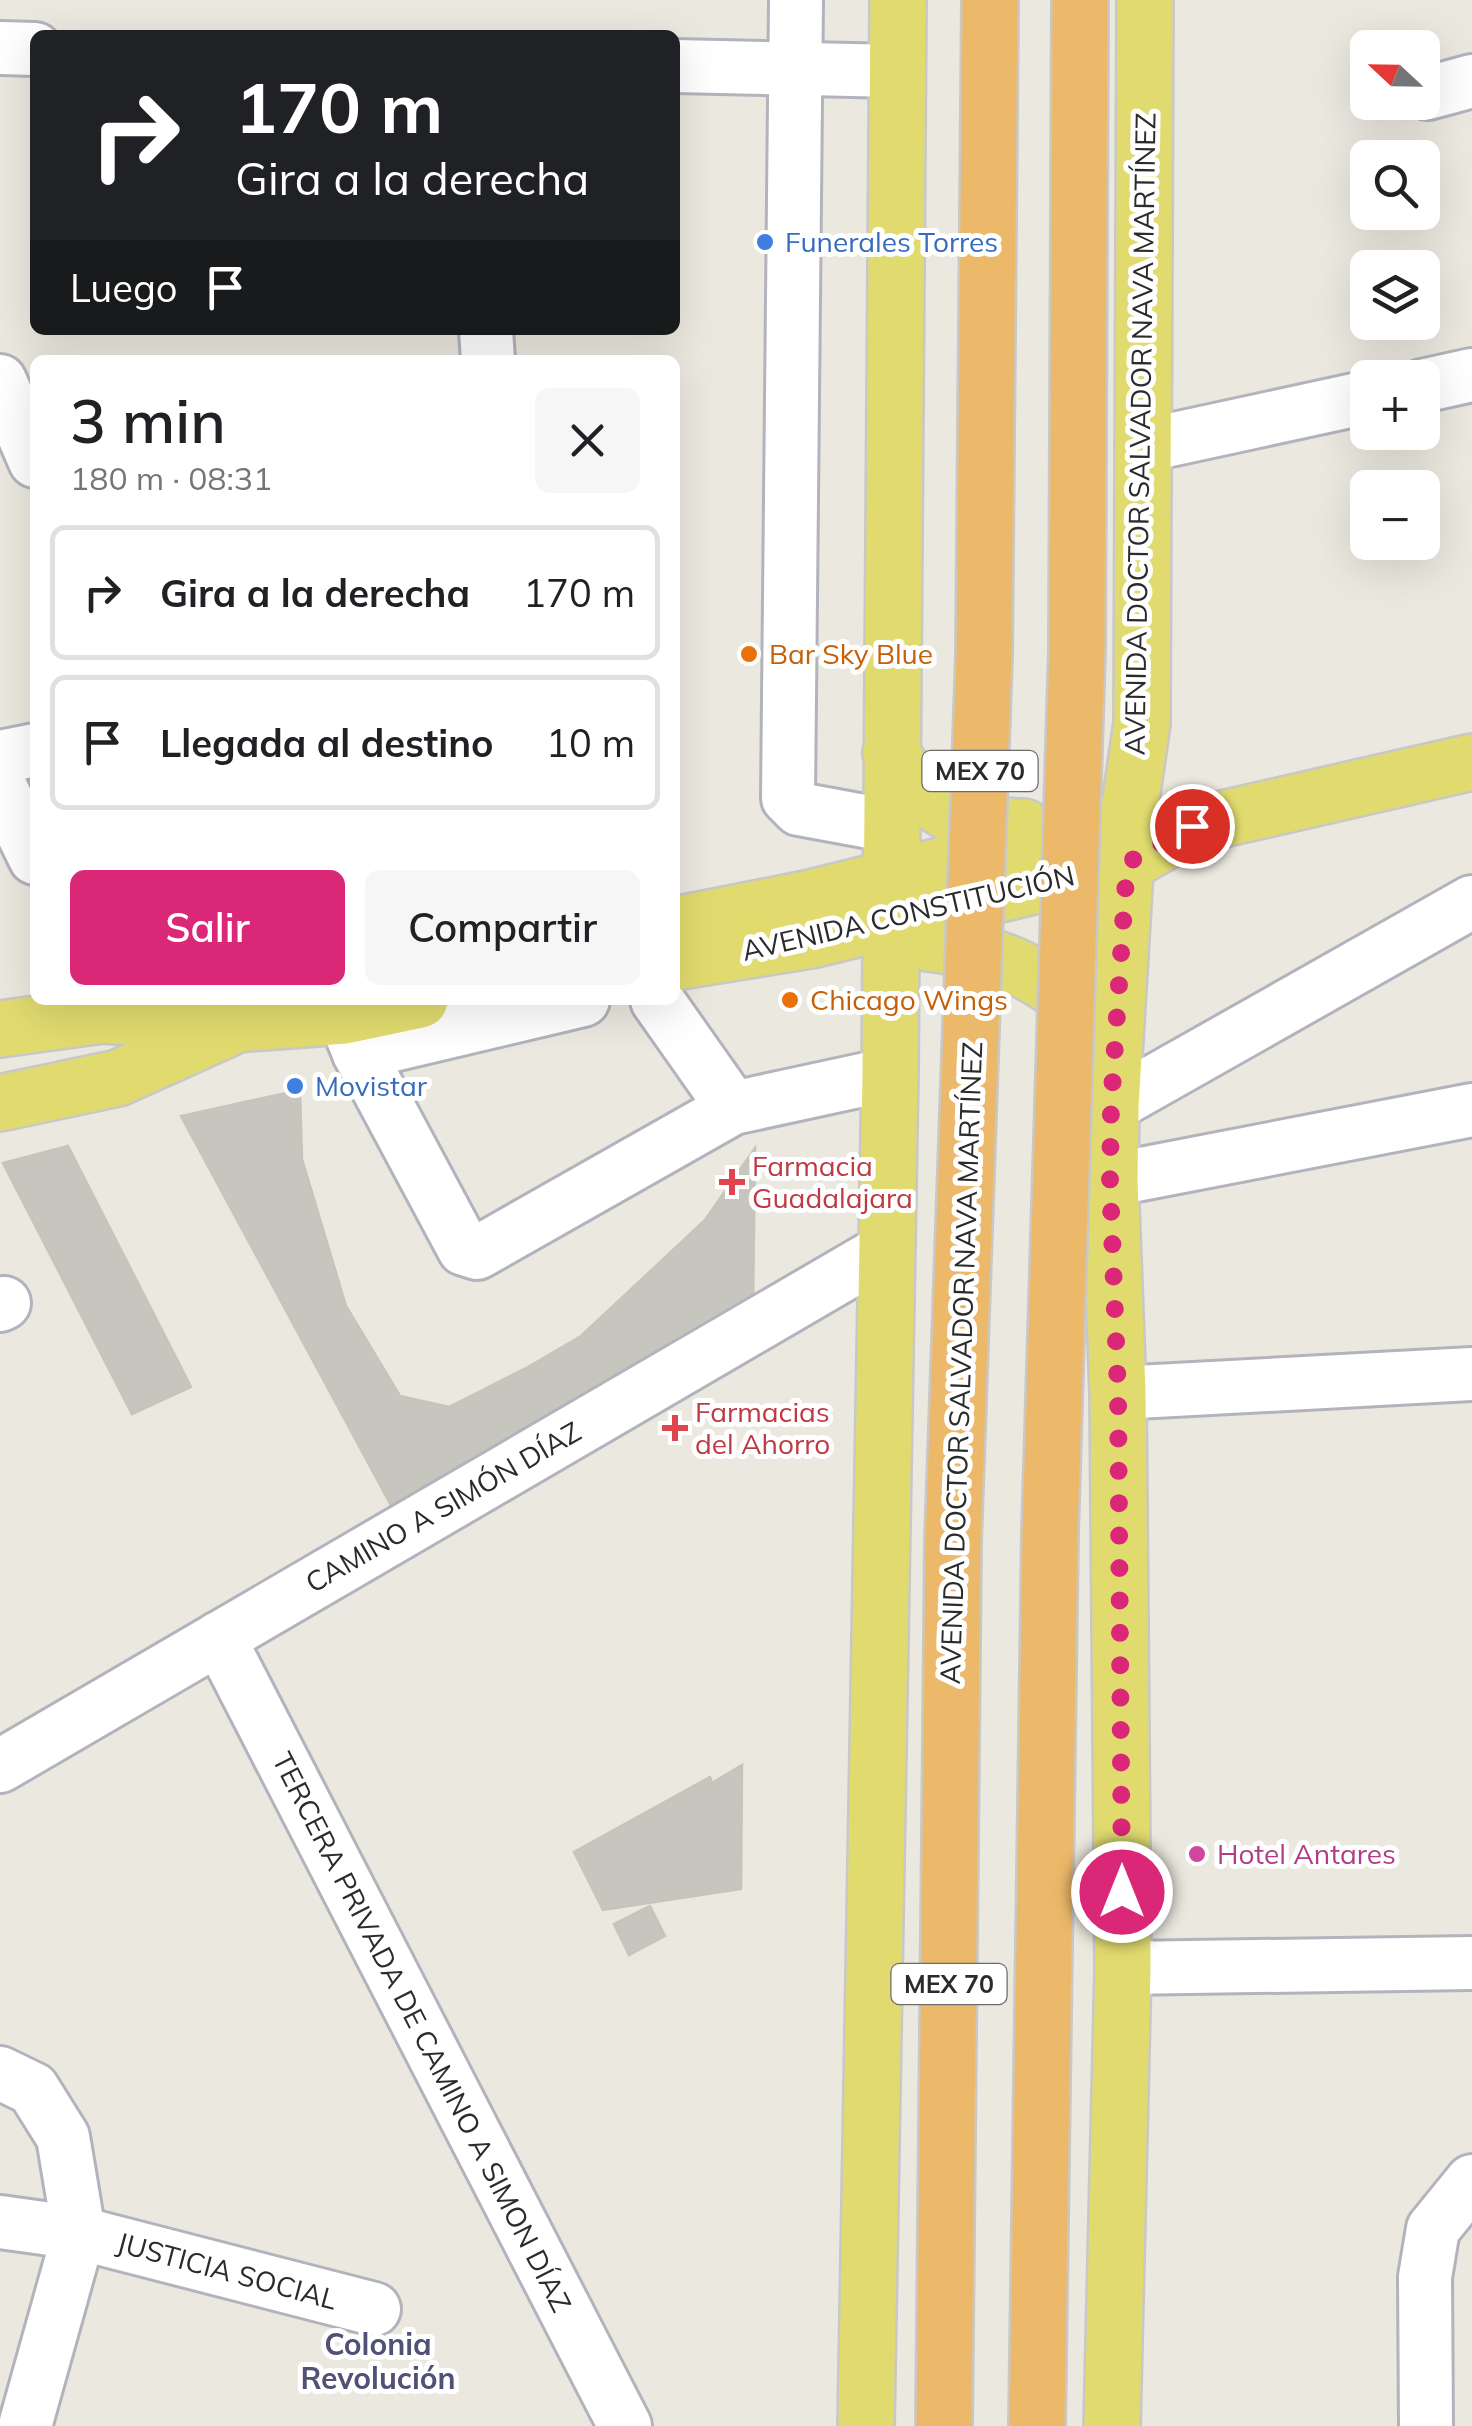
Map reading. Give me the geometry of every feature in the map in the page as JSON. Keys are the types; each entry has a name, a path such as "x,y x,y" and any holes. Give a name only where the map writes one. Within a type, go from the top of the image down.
{"highway":[{"name":"AVENIDA DOCTOR SALVADOR NAVA MARTÍNEZ","path":"944,2426 953,1542 984,656 990,0"},
{"name":"MEX 70","path":"1037,2426 1050,1532 1078,649 1080,0"},
{"path":"919,2426 946,2263"},
{"path":"1040,2328 1049,2426"}],"main road":[{"path":"866,2426 890,1074 898,0"},
{"name":"AVENIDA DOCTOR SALVADOR NAVA MARTÍNEZ","path":"1112,2426 1123,1968 1118,1393 1110,1180 1127,842 1142,723 1145,0"},
{"path":"892,753 914,787 946,812 984,826 1024,827 1064,816 1097,794 1122,762 1142,723"},
{"name":"AVENIDA CONSTITUCIÓN","path":"680,961 811,940 891,909 1127,842 1472,762"},
{"name":"AVENIDA CONSTITUCIÓN","path":"680,924 811,898 891,909"},
{"path":"891,909 932,943 986,953 1031,975 1083,1012 1112,1084"},
{"path":"0,1029 100,1008 352,1034 410,1005"},
{"path":"0,1102 118,1078 236,1024"}],"street":[{"path":"796,0 788,798 891,909"},
{"path":"0,48 30,49"},
{"path":"680,66 896,71"},
{"path":"1440,382 1472,375"},
{"path":"0,381 30,450"},
{"path":"1142,446 1350,402"},
{"path":"0,757 30,751"},
{"path":"0,786 30,848"},
{"path":"1112,1084 1472,902"},
{"path":"549,1005 352,1034 464,1249 470,1252 477,1253 732,1108 890,1074"},
{"path":"660,1005 732,1108"},
{"path":"100,1008 118,1078"},
{"path":"1110,1180 1472,1110"},
{"name":"CAMINO A SIMÓN DÍAZ","path":"0,1766 887,1249"},
{"path":"1118,1393 1472,1374"},
{"name":"TERCERA PRIVADA DE CAMINO A SIMON DÍAZ","path":"219,1638 625,2426"},
{"path":"1123,1968 1472,1963"},
{"path":"0,2073 33,2089 63,2137 80,2233 25,2426"},
{"path":"1426,2426 1425,2278 1433,2230 1472,2181"},
{"name":"JUSTICIA SOCIAL","path":"0,2222 80,2233 374,2309"}],"building":[{"path":"300,1090 302,1159 346,1306 400,1396 449,1407 581,1336 705,1220 755,1148 753,1307 393,1509 181,1116"},
{"path":"68,1146 191,1387 132,1414 3,1163"},
{"path":"742,1765 741,1889 603,1910 574,1852 710,1777 712,1783"},
{"path":"650,1906 665,1936 629,1955 614,1924"}],"place":[{"name":"Funerales Torres","path":"765,242"},
{"name":"Bar Sky Blue","path":"749,654"},
{"name":"Chicago Wings","path":"790,1000"},
{"name":"Movistar","path":"295,1086"},
{"name":"Farmacia Guadalajara","path":"732,1182"},
{"name":"Farmacias del Ahorro","path":"675,1428"},
{"name":"Hotel Antares","path":"1197,1854"}],"district":[{"name":"Colonia Revolución","path":"378,2362"}],"route":[{"path":"1122,1892 1111,1106 1127,863 1192,826"}]}
